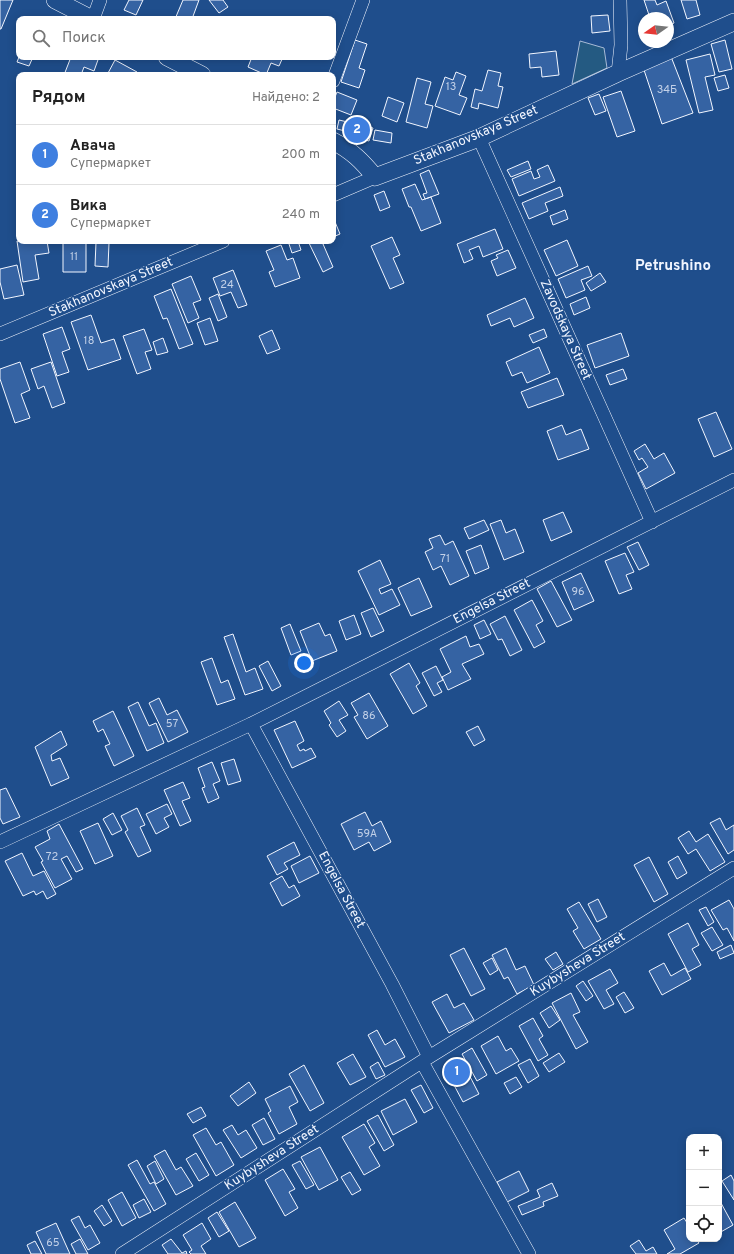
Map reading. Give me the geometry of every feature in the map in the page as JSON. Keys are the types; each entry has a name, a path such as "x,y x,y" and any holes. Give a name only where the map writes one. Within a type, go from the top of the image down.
{"street":[{"path":"55,0 87,16"},
{"path":"94,16 100,0"},
{"path":"336,73 363,0"},
{"path":"618,73 621,45 620,0"},
{"name":"Stakhanovskaya Street","path":"336,194 375,177 479,138 618,73 734,22"},
{"path":"173,60 196,72"},
{"name":"Zavodskaya Street","path":"479,138 652,522"},
{"path":"336,142 356,155 375,177"},
{"name":"Stakhanovskaya Street","path":"0,334 216,244"},
{"name":"Engelsa Street","path":"0,842 251,724 734,480"},
{"name":"Engelsa Street","path":"251,724 392,984 425,1059"},
{"name":"Kuybysheva Street","path":"122,1254 425,1059 734,868"},
{"path":"425,1059 529,1254"}],"shaded area":[{"path":"580,41 604,48 607,68 572,84"}],"building":[{"path":"0,0 13,0 1,29 0,29"},
{"path":"129,0 143,0 136,15 124,10"},
{"path":"183,0 199,0 193,16 176,16"},
{"path":"209,0 223,0 228,7 219,13"},
{"path":"644,0 655,0 657,5 666,1 670,12 648,12"},
{"path":"681,0 696,0 700,15 687,19"},
{"path":"608,15 610,31 592,33 591,16"},
{"path":"355,40 367,44 359,68 365,70 359,88 341,82"},
{"path":"725,40 732,69 719,72 711,44"},
{"path":"556,51 559,75 542,77 541,67 530,68 529,54"},
{"path":"670,54 693,113 662,124 643,67"},
{"path":"710,54 715,75 705,77 713,110 699,113 686,60"},
{"path":"18,60 32,60 29,66 17,62"},
{"path":"70,60 98,60 94,71 84,67 82,72 65,72"},
{"path":"115,60 137,72 109,72"},
{"path":"251,60 282,60 279,66 271,63 267,72 259,72 248,67"},
{"path":"488,70 501,73 498,86 503,87 498,108 479,103 478,109 471,107 475,89 482,91"},
{"path":"456,72 466,76 459,95 467,98 460,115 435,106 445,77 453,80"},
{"path":"725,75 729,88 718,91 714,78"},
{"path":"417,78 431,82 425,104 433,106 427,128 406,122"},
{"path":"621,91 635,131 617,137 603,97"},
{"path":"337,92 357,100 351,115 336,109"},
{"path":"599,94 606,111 595,115 588,98"},
{"path":"388,97 404,103 397,122 382,116"},
{"path":"339,120 373,128 369,141 344,135 345,131 337,129"},
{"path":"375,130 392,133 391,143 373,140"},
{"path":"528,161 531,169 511,177 507,170"},
{"path":"548,165 555,181 519,196 512,179 531,171 534,179 540,177 537,170"},
{"path":"429,170 439,194 425,199 423,194 427,193 420,174"},
{"path":"415,184 422,200 431,197 441,223 421,231 402,189"},
{"path":"560,187 563,196 545,203 548,211 529,219 522,203"},
{"path":"384,191 390,207 380,211 374,195"},
{"path":"565,210 568,219 553,225 550,216"},
{"path":"336,224 340,234 336,236"},
{"path":"495,229 503,249 483,257 479,246 469,250 473,259 464,263 457,244"},
{"path":"392,237 400,255 393,258 404,283 390,289 371,246"},
{"path":"567,240 578,266 556,276 544,250"},
{"path":"17,244 48,244 49,253 35,255 39,279 23,282"},
{"path":"63,244 86,244 86,272 63,272"},
{"path":"96,244 109,244 108,267 95,266"},
{"path":"289,244 299,244 301,250 292,253"},
{"path":"309,244 323,244 333,267 323,272"},
{"path":"281,245 287,260 293,258 300,278 275,287 269,272 274,270 266,251"},
{"path":"508,250 516,268 497,276 491,261 498,258 496,255"},
{"path":"17,265 24,295 4,299 0,282 0,269"},
{"path":"588,266 592,276 581,280 585,290 566,298 558,279"},
{"path":"233,270 247,305 238,308 231,292 220,296 213,278"},
{"path":"600,273 606,282 591,291 586,283"},
{"path":"191,276 201,300 193,303 199,318 188,323 172,284"},
{"path":"171,289 193,344 179,349 167,318 163,319 154,296"},
{"path":"218,294 227,317 218,321 209,298"},
{"path":"586,297 590,308 574,315 570,304"},
{"path":"525,298 534,318 514,327 510,318 491,326 487,315"},
{"path":"91,315 101,343 114,339 121,359 88,370 71,322"},
{"path":"210,318 218,341 205,345 197,323"},
{"path":"62,327 70,349 62,352 69,372 57,376 43,334"},
{"path":"144,329 152,350 145,352 151,369 137,374 123,336"},
{"path":"544,329 547,337 533,343 529,335"},
{"path":"272,330 280,349 267,354 259,336"},
{"path":"621,333 629,356 595,368 587,345"},
{"path":"163,338 168,352 157,355 153,342"},
{"path":"539,347 550,373 527,383 522,372 512,376 506,362"},
{"path":"20,362 30,390 21,394 30,418 15,423 0,379 0,369"},
{"path":"51,362 65,403 52,408 44,386 38,389 31,369"},
{"path":"623,369 627,379 610,385 606,375"},
{"path":"557,378 564,395 528,408 521,392"},
{"path":"716,412 732,449 714,457 698,419"},
{"path":"562,425 566,435 581,429 589,449 558,460 547,431"},
{"path":"645,444 654,459 664,453 675,473 646,489 638,473 648,467 642,458 639,460 634,451"},
{"path":"563,512 572,532 551,541 543,520"},
{"path":"484,520 489,530 469,539 464,528"},
{"path":"501,520 506,533 515,529 524,552 504,560 490,524"},
{"path":"440,535 445,545 453,541 469,576 450,585 441,566 433,570 425,552 433,548 429,539"},
{"path":"638,542 649,565 639,570 627,547"},
{"path":"481,545 489,568 475,574 466,551"},
{"path":"625,553 634,572 626,575 632,589 619,594 605,561"},
{"path":"380,560 391,584 379,589 381,594 392,589 400,605 379,615 358,571"},
{"path":"581,573 594,601 574,610 562,582"},
{"path":"419,578 432,607 411,616 398,588"},
{"path":"551,581 572,620 557,627 537,589"},
{"path":"532,600 543,621 536,625 545,642 534,648 514,610"},
{"path":"373,608 384,631 371,637 361,613"},
{"path":"354,615 361,634 346,640 339,621"},
{"path":"505,616 522,650 510,656 502,639 498,640 490,624"},
{"path":"484,620 491,634 480,639 474,625"},
{"path":"319,623 325,636 330,634 337,651 312,661 300,631"},
{"path":"290,624 301,651 291,655 281,628"},
{"path":"233,634 246,672 255,668 263,689 245,695 224,637"},
{"path":"466,636 470,647 479,644 484,654 462,664 471,679 448,690 442,677 451,672 440,649"},
{"path":"212,658 221,683 228,680 235,699 217,705 201,662"},
{"path":"268,661 281,686 272,691 259,666"},
{"path":"409,663 420,683 416,686 427,706 413,714 390,674"},
{"path":"436,666 443,680 437,683 442,692 434,696 422,673"},
{"path":"369,693 388,726 367,739 354,717 358,715 351,703"},
{"path":"159,698 167,715 177,710 188,732 168,742 149,703"},
{"path":"339,701 348,715 339,720 346,731 337,737 329,725 331,723 324,711"},
{"path":"138,702 149,726 156,723 164,743 147,751 128,707"},
{"path":"113,711 134,756 114,766 105,746 110,744 103,729 98,732 93,721"},
{"path":"295,721 304,741 297,745 300,751 304,749 305,751 311,748 316,757 292,768 274,730"},
{"path":"478,726 485,740 474,746 466,732"},
{"path":"61,731 67,745 51,755 52,761 60,758 69,778 51,786 35,747"},
{"path":"234,759 241,781 228,785 221,763"},
{"path":"212,762 220,781 213,784 219,798 208,803 202,788 205,787 198,768"},
{"path":"183,782 190,798 182,801 191,821 180,826 164,790"},
{"path":"6,788 20,817 3,824 0,818 0,790"},
{"path":"167,804 172,814 164,818 169,827 156,834 146,814"},
{"path":"137,808 145,825 140,827 151,851 138,857 125,832 128,830 121,816"},
{"path":"365,812 372,826 381,821 391,842 374,851 369,842 354,850 341,824"},
{"path":"113,813 122,830 112,835 103,819"},
{"path":"720,818 726,830 734,825 734,850 728,854 710,823"},
{"path":"98,823 113,856 95,864 80,831"},
{"path":"59,824 83,869 76,872 67,856 61,859 72,879 55,888 35,847 50,839 47,831"},
{"path":"689,831 696,842 708,834 725,862 710,871 696,849 688,854 678,838"},
{"path":"294,842 300,855 284,863 288,869 277,875 267,856"},
{"path":"22,853 33,876 44,871 56,894 47,899 43,891 36,895 34,891 23,896 5,861"},
{"path":"310,856 319,873 299,883 291,866"},
{"path":"678,856 687,873 677,879 668,862"},
{"path":"649,857 668,894 654,902 634,865"},
{"path":"282,876 289,888 294,885 300,896 282,906 270,883"},
{"path":"598,899 607,917 597,922 588,904"},
{"path":"729,900 734,909 734,941 727,928 723,930 711,910"},
{"path":"579,902 601,939 584,949 573,931 578,928 567,909"},
{"path":"706,907 714,922 708,926 699,910"},
{"path":"688,923 699,945 692,949 701,965 688,972 668,934"},
{"path":"712,927 723,945 712,951 701,933"},
{"path":"731,945 734,953 720,959 717,952"},
{"path":"464,948 485,989 471,996 450,955"},
{"path":"506,948 516,970 525,966 534,985 517,994 508,977 504,979 492,955"},
{"path":"556,952 563,964 553,970 545,959"},
{"path":"492,958 498,970 490,975 483,963"},
{"path":"664,963 671,976 685,968 691,979 662,995 649,971"},
{"path":"610,969 618,983 606,990 614,1004 604,1009 588,981"},
{"path":"583,981 593,996 586,1001 576,986"},
{"path":"624,992 634,1008 625,1013 616,997"},
{"path":"571,993 580,1012 573,1015 588,1042 576,1049 552,1003"},
{"path":"447,994 454,1008 464,1003 474,1020 449,1033 432,1002"},
{"path":"551,1006 560,1020 549,1028 540,1013"},
{"path":"533,1018 543,1036 539,1039 548,1055 538,1061 519,1026"},
{"path":"377,1030 385,1045 395,1039 405,1057 385,1067 368,1035"},
{"path":"498,1036 506,1051 511,1048 519,1061 496,1074 481,1046"},
{"path":"472,1048 487,1075 477,1081 462,1054"},
{"path":"559,1053 565,1062 549,1072 543,1063"},
{"path":"353,1054 366,1077 350,1085 337,1063"},
{"path":"530,1059 539,1076 528,1083 518,1065"},
{"path":"462,1061 479,1094 463,1102 446,1070"},
{"path":"378,1062 385,1075 376,1079 370,1067"},
{"path":"304,1065 324,1103 310,1111 289,1074"},
{"path":"516,1077 522,1087 510,1094 504,1083"},
{"path":"249,1082 256,1093 238,1106 230,1096"},
{"path":"421,1085 433,1108 424,1113 411,1090"},
{"path":"290,1086 298,1102 289,1107 297,1124 279,1134 268,1113 271,1111 265,1099"},
{"path":"405,1099 417,1122 393,1135 381,1111"},
{"path":"201,1107 206,1116 193,1123 187,1114"},
{"path":"378,1115 394,1145 384,1151 367,1121"},
{"path":"264,1118 275,1139 263,1145 252,1125"},
{"path":"364,1124 375,1143 369,1147 380,1166 364,1175 342,1137"},
{"path":"232,1125 238,1135 246,1130 257,1148 241,1158 223,1130"},
{"path":"206,1128 216,1145 221,1142 234,1165 216,1176 193,1135"},
{"path":"320,1147 338,1180 319,1190 301,1157"},
{"path":"165,1150 176,1170 181,1167 193,1186 176,1195 154,1156"},
{"path":"196,1153 209,1175 199,1181 186,1159"},
{"path":"137,1160 150,1184 154,1182 166,1204 154,1211 128,1165"},
{"path":"155,1161 164,1179 156,1184 147,1166"},
{"path":"300,1161 314,1185 306,1189 292,1165"},
{"path":"283,1169 295,1189 289,1192 298,1208 285,1216 265,1180"},
{"path":"519,1171 529,1191 507,1202 497,1182"},
{"path":"350,1172 361,1190 352,1195 341,1177"},
{"path":"731,1175 734,1181 734,1200 722,1181"},
{"path":"552,1183 558,1196 543,1202 544,1206 522,1215 518,1206 540,1197 537,1190"},
{"path":"122,1192 136,1218 122,1226 108,1200"},
{"path":"144,1199 151,1212 139,1218 133,1205"},
{"path":"235,1202 256,1238 239,1247 219,1212"},
{"path":"102,1205 112,1221 104,1226 94,1211"},
{"path":"722,1205 733,1225 722,1231"},
{"path":"217,1212 229,1231 219,1237 208,1218"},
{"path":"79,1216 85,1228 90,1225 100,1243 88,1250 71,1220"},
{"path":"684,1218 686,1221 686,1242 699,1243 680,1254 667,1254 675,1249 664,1230"},
{"path":"56,1223 70,1254 46,1254 36,1232"},
{"path":"202,1223 211,1239 201,1246 206,1254 191,1254 189,1252 192,1250 183,1235"},
{"path":"80,1239 88,1254 76,1254 71,1244"},
{"path":"171,1239 182,1253 186,1251 187,1254 168,1254 162,1245"},
{"path":"639,1240 646,1251 653,1247 657,1254 636,1254 630,1246"},
{"path":"35,1241 42,1254 31,1254 27,1245"}],"place":[{"name":"Вика","path":"357,130"},
{"name":"Авача","path":"457,1072"}],"district":[{"name":"Petrushino","path":"673,266"}]}
